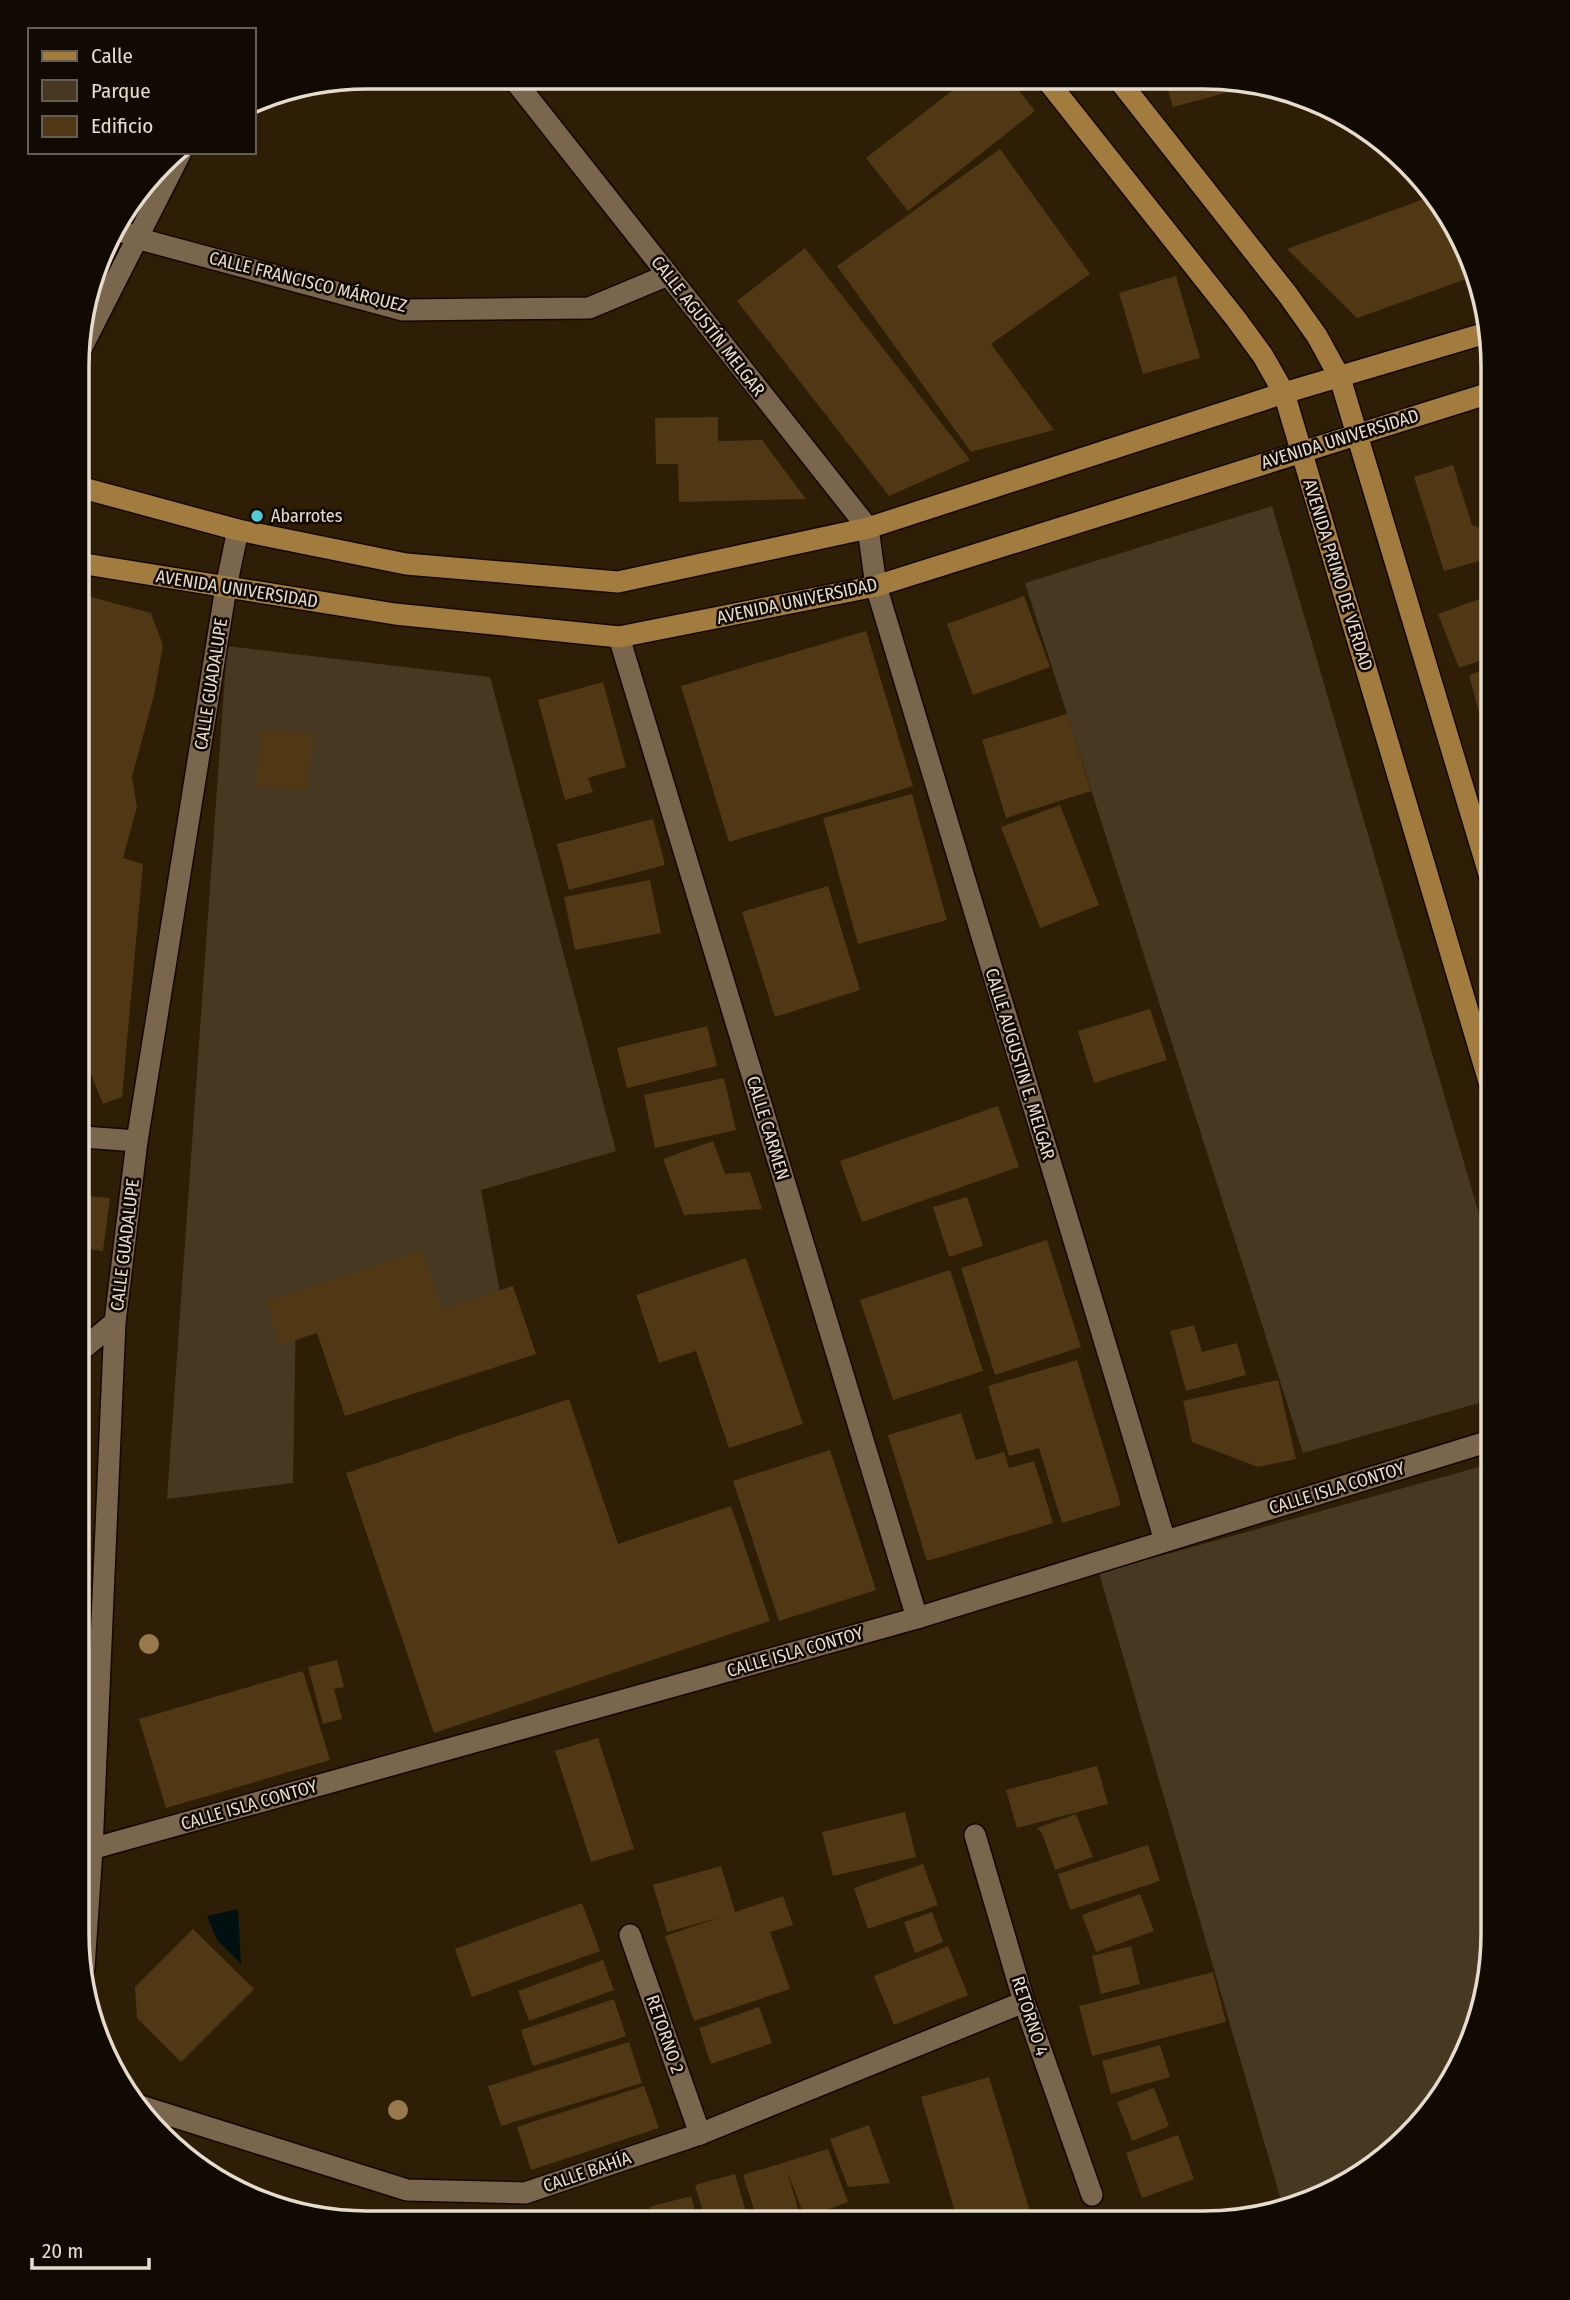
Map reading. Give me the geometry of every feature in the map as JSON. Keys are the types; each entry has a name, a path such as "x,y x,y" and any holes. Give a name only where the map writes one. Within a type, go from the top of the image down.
{"main road":[{"name":"AVENIDA PRIMO DE VERDAD","path":"1054,89 1236,319 1263,356 1284,393 1481,1055"},
{"path":"1126,89 1288,295 1317,336 1340,378 1481,847"},
{"path":"89,490 238,530 407,564 618,582 868,528 1284,393 1478,335"},
{"name":"AVENIDA UNIVERSIDAD","path":"89,565 395,614 619,637 876,586 1481,396"}],"street":[{"name":"CALLE AGUSTÍN MELGAR","path":"521,89 868,528"},
{"path":"93,322 171,171"},
{"name":"CALLE FRANCISCO MÁRQUEZ","path":"125,232 136,238 403,310 589,308 668,275"},
{"path":"868,528 876,586"},
{"name":"CALLE GUADALUPE","path":"89,1783 116,1322 137,1141 226,587 238,530"},
{"name":"CALLE AUGUSTIN E. MELGAR","path":"876,586 1165,1541"},
{"name":"CALLE CARMEN","path":"619,637 917,1618"},
{"path":"89,1137 137,1141"},
{"path":"89,1344 116,1322"},
{"name":"CALLE ISLA CONTOY","path":"89,1850 917,1618 1481,1444"},
{"name":"RETORNO 4","path":"975,1835 1024,2002 1092,2195"},
{"name":"RETORNO 2","path":"629,1935 700,2134"},
{"name":"CALLE BAHÍA","path":"153,2110 407,2190 524,2193 700,2134 1024,2002"}],"green space":[{"path":"1272,506 1481,1221 1481,1402 1303,1453 1025,583"},
{"path":"227,646 490,677 616,1151 481,1190 505,1319 296,1307 293,1483 167,1499"},
{"path":"1481,1466 1481,1932 1478,1969 1471,2004 1452,2056 1434,2087 1412,2116 1386,2142 1357,2164 1326,2182 1292,2196 1281,2199 1099,1573"}],"shaded area":[{"path":"238,1909 241,1964 217,1940 207,1916"}],"building":[{"path":"954,89 1018,89 1035,111 908,211 866,158"},
{"path":"1168,89 1232,91 1173,107"},
{"path":"1000,149 1090,274 991,344 1054,430 971,452 837,266"},
{"path":"1424,199 1452,244 1466,279 1357,318 1287,249"},
{"path":"805,248 970,460 889,496 737,301"},
{"path":"1176,276 1200,358 1143,374 1119,293"},
{"path":"718,417 718,441 762,440 806,499 679,502 678,464 656,464 655,418"},
{"path":"1453,465 1472,525 1481,528 1481,560 1444,571 1414,477"},
{"path":"1024,596 1050,667 973,695 947,624"},
{"path":"89,597 151,613 163,645 154,695 132,777 137,807 123,858 143,864 122,1097 103,1104 89,1070"},
{"path":"1481,598 1481,660 1459,668 1438,614"},
{"path":"866,631 913,786 729,842 681,686"},
{"path":"1481,671 1481,720 1469,675"},
{"path":"603,682 626,767 588,778 593,792 565,800 538,700"},
{"path":"1067,714 1091,791 1006,818 982,740"},
{"path":"261,729 313,734 307,791 256,786"},
{"path":"912,794 947,920 858,944 823,818"},
{"path":"1060,805 1099,905 1040,928 1001,827"},
{"path":"653,819 665,865 569,890 557,844"},
{"path":"650,880 661,933 575,950 564,897"},
{"path":"828,886 860,990 775,1017 742,912"},
{"path":"1150,1009 1167,1060 1094,1083 1078,1031"},
{"path":"707,1026 717,1066 627,1088 617,1048"},
{"path":"724,1078 736,1130 655,1148 644,1095"},
{"path":"998,1106 1019,1167 862,1222 840,1161"},
{"path":"713,1141 725,1174 750,1172 762,1209 684,1215 663,1159"},
{"path":"89,1196 110,1198 103,1251 89,1249"},
{"path":"967,1197 983,1246 949,1257 933,1207"},
{"path":"1047,1240 1081,1347 995,1375 961,1268"},
{"path":"422,1250 442,1309 513,1286 536,1354 345,1416 317,1333 280,1345 266,1301"},
{"path":"746,1258 803,1424 729,1448 696,1351 659,1363 636,1295"},
{"path":"950,1270 983,1371 893,1400 860,1300"},
{"path":"1194,1325 1202,1352 1237,1343 1246,1375 1186,1391 1170,1331"},
{"path":"1077,1360 1121,1505 1062,1523 1039,1448 1009,1456 988,1386"},
{"path":"1278,1380 1296,1459 1258,1467 1192,1442 1183,1401"},
{"path":"569,1399 618,1544 731,1506 770,1621 434,1733 346,1473"},
{"path":"961,1413 976,1460 1004,1452 1009,1468 1034,1461 1053,1523 927,1561 888,1435"},
{"path":"830,1450 876,1590 779,1621 733,1481"},
{"path":"337,1660 344,1687 334,1689 342,1719 323,1724 308,1667"},
{"path":"303,1671 330,1760 166,1808 139,1719"},
{"path":"598,1738 634,1849 591,1862 555,1751"},
{"path":"1097,1766 1108,1804 1017,1828 1006,1790"},
{"path":"905,1812 916,1857 833,1876 822,1832"},
{"path":"1076,1814 1093,1857 1055,1870 1042,1833 1037,1828"},
{"path":"1148,1845 1160,1881 1070,1910 1058,1874"},
{"path":"923,1864 938,1905 868,1929 854,1888"},
{"path":"721,1866 735,1912 783,1896 793,1925 770,1932 790,1989 694,2021 665,1936 718,1918 667,1932 653,1885"},
{"path":"1140,1894 1154,1931 1096,1952 1082,1915"},
{"path":"582,1903 600,1951 472,1997 455,1949"},
{"path":"932,1912 943,1942 915,1953 904,1922"},
{"path":"193,1929 254,1989 181,2062 137,2018 135,1987"},
{"path":"948,1946 968,1995 894,2025 874,1976"},
{"path":"1131,1946 1140,1984 1101,1994 1092,1956"},
{"path":"603,1960 614,1990 529,2021 518,1991"},
{"path":"1213,1972 1226,2022 1092,2056 1079,2006"},
{"path":"614,1999 626,2036 533,2066 521,2030"},
{"path":"759,2007 772,2043 711,2064 699,2028"},
{"path":"629,2042 642,2083 501,2126 488,2086"},
{"path":"1160,2045 1170,2077 1111,2094 1102,2061"},
{"path":"989,2077 1030,2211 955,2211 921,2097"},
{"path":"644,2086 659,2128 531,2170 517,2127"},
{"path":"1154,2088 1169,2126 1132,2141 1117,2102"},
{"path":"869,2125 890,2183 848,2187 830,2139"},
{"path":"1178,2135 1194,2179 1142,2198 1126,2153"},
{"path":"828,2149 848,2202 824,2211 802,2211 787,2171 799,2211 754,2211 743,2175"},
{"path":"735,2174 746,2211 703,2211 695,2185"},
{"path":"691,2196 695,2211 650,2211 649,2207"}],"place":[{"name":"Abarrotes","path":"257,516"}]}
